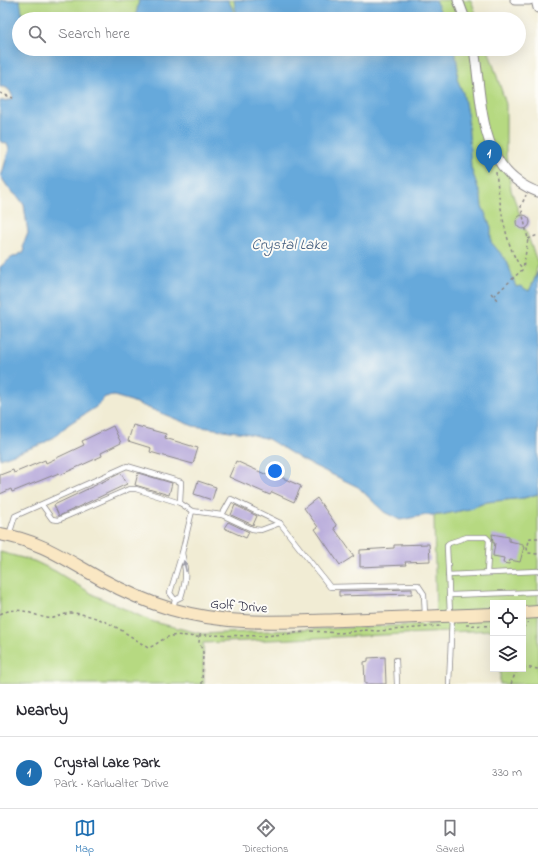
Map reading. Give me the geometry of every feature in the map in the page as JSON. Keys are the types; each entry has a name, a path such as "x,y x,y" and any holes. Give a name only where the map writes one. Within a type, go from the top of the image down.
{"street":[{"path":"458,0 462,12"},
{"path":"515,0 530,0"},
{"path":"536,0 538,8"},
{"path":"475,56 485,127 495,156 508,174 528,188 538,192"},
{"name":"Golf Drive","path":"4,535 46,547 121,589 216,620 254,623 425,617 449,619 490,614"},
{"path":"526,613 538,612"}],"lane":[{"path":"4,535 15,516 127,466 182,482 180,503"},
{"path":"42,505 52,519 58,520 129,489 136,489 180,503 192,511 222,515 252,529 262,530 280,523"},
{"path":"222,515 231,499 280,523 330,587 418,585 424,594 425,617"},
{"path":"173,605 170,593 182,553 192,511"},
{"path":"449,684 450,595 447,546 449,543 467,537 484,537 488,540 487,573"},
{"path":"173,605 181,597 186,579 182,553"},
{"path":"448,575 538,571"},
{"path":"450,595 538,592"},
{"path":"396,660 397,684"}],"path":[{"path":"0,93 13,98"},
{"path":"495,156 500,200 510,244 518,264 523,269"},
{"path":"494,296 523,269 528,239 521,206 528,188"},
{"path":"528,239 538,235"},
{"path":"491,293 497,300"},
{"path":"538,538 530,538 527,548 528,553 538,554"},
{"path":"0,614 10,610 21,610 49,618 66,613 99,618 126,632 148,648 155,646 172,636 199,637 200,635 206,633 223,636 264,636 310,631 340,633 366,630 388,631 430,628 449,619"},
{"path":"460,626 490,626"},
{"path":"199,637 203,652 202,684"},
{"path":"526,667 538,669"},
{"path":"511,684 516,672"}],"green space":[{"path":"0,0 245,0 248,12 12,12"},
{"path":"418,0 471,0 475,12 427,12"},
{"path":"446,56 490,56 506,104 506,155 511,190 538,264 530,298 514,292 485,236"},
{"path":"538,494 538,684 500,684 500,672 526,672 526,600 490,600 490,630 203,643 204,684 0,684 0,552 34,561 55,571 94,595 154,622 202,634 436,624 434,516 469,509 487,502 524,498"}],"water":[{"name":"Crystal Lake","path":"0,0 20,0 22,12 12,12 12,56 456,56 458,69 457,79 463,93 468,118 471,168 481,196 482,206 491,227 491,242 507,261 516,287 520,286 529,291 538,272 538,494 524,498 487,502 469,509 441,515 427,515 400,520 384,512 358,487 304,461 268,439 245,433 193,426 131,401 114,396 105,397 96,407 69,424 54,437 42,444 0,459 0,267 11,258 24,252 23,245 28,233 24,205 9,189 1,177 9,149 7,144 0,141 0,101 10,100 13,98 11,93 5,87 0,87"},
{"path":"139,0 228,0 234,12 136,12"},
{"path":"234,0 435,0 441,12 236,12"}],"building":[{"path":"523,215 528,217 530,222 528,227 523,229 518,227 516,222 518,217"},
{"path":"133,425 166,434 165,438 198,448 193,464 150,452 151,448 128,441"},
{"path":"113,426 121,443 101,453 102,456 60,475 59,473 12,492 11,489 0,494 0,475 13,470 14,473 45,460 46,463 84,445 82,441"},
{"path":"236,461 267,475 269,472 301,486 294,502 272,492 270,495 229,477"},
{"path":"121,473 127,484 59,516 54,505"},
{"path":"138,473 172,483 169,495 135,485"},
{"path":"198,481 216,487 212,500 194,494"},
{"path":"317,498 337,526 334,528 354,556 340,565 315,529 318,527 304,508"},
{"path":"235,505 257,516 253,525 231,515"},
{"path":"228,522 249,532 246,538 224,528"},
{"path":"492,534 509,537 509,541 523,544 524,547 520,562 510,560 509,564 503,563 504,558 493,556 495,543 493,543"},
{"path":"429,544 430,561 405,562 406,565 360,567 360,550 394,548 394,545"},
{"path":"412,589 412,594 339,596 339,591"},
{"path":"385,657 386,684 365,684 364,662 368,661 368,658"}],"place":[{"name":"Crystal Lake Park","path":"489,173"}]}
